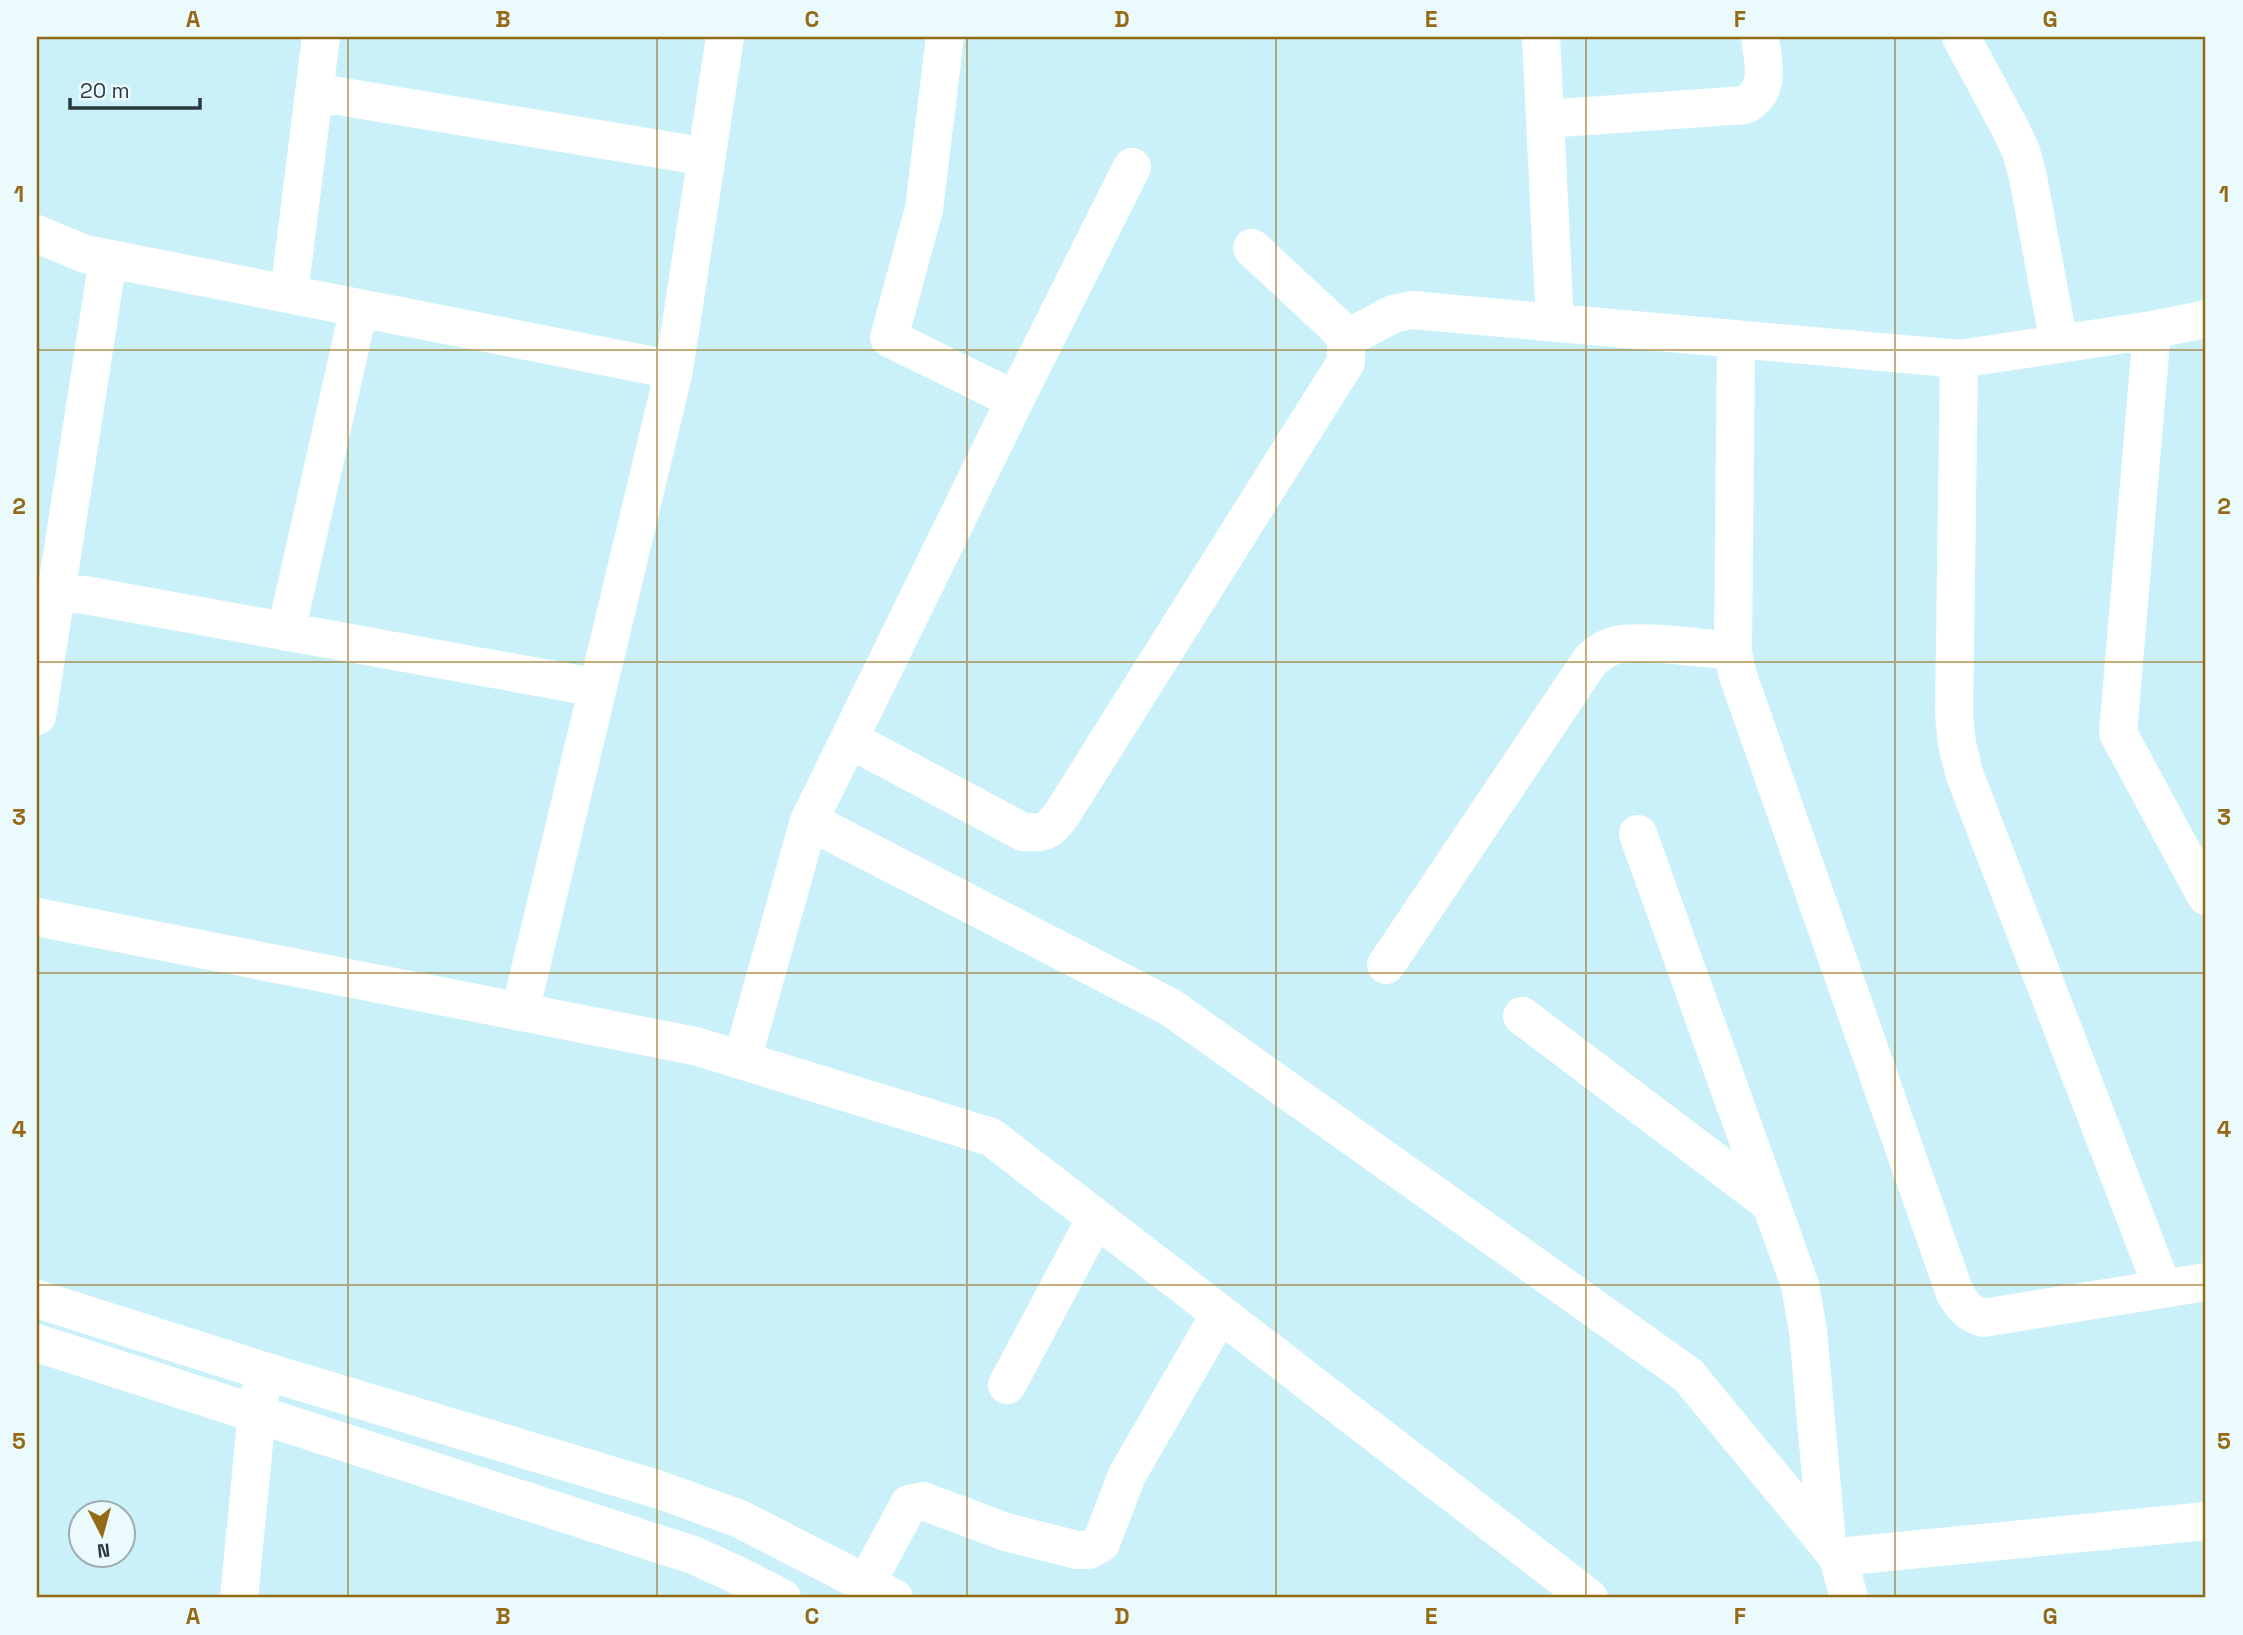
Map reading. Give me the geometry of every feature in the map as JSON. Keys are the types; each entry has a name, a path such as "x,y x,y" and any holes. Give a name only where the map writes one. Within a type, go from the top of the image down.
{"street":[{"path":"289,294 321,37"},
{"path":"520,1012 674,370 725,37"},
{"path":"945,37 924,209 889,338 1015,400"},
{"path":"1541,37 1555,323"},
{"path":"1545,119 1745,105 1756,99 1762,89 1764,76 1760,37"},
{"path":"1961,37 2021,151 2059,344"},
{"path":"314,92 707,157"},
{"path":"742,1060 809,821 1132,167"},
{"path":"37,234 85,254 108,259 674,370"},
{"path":"849,739 1023,832 1039,834 1052,828 1346,362 1346,340 1337,327 1252,248"},
{"path":"37,716 108,259"},
{"path":"286,632 359,308"},
{"path":"1346,340 1393,314 1412,310 1959,359 2152,330 2206,318"},
{"path":"2152,330 2118,733 2206,896"},
{"path":"1736,339 1733,651 1744,698 1955,1293 1970,1314 1983,1318 2206,1282"},
{"path":"1959,359 1954,715 1956,744 1964,773 2163,1289"},
{"path":"56,593 85,595 598,688"},
{"path":"1386,965 1590,661 1601,651 1615,645 1634,643 1733,651"},
{"path":"809,821 1170,1007 1688,1375 1832,1551"},
{"path":"1638,834 1800,1284 1805,1308 1832,1551 1849,1598"},
{"path":"37,917 695,1046 991,1137 1589,1598"},
{"path":"1522,1016 1771,1204"},
{"path":"1007,1385 1096,1218"},
{"path":"37,1299 264,1371 660,1490 740,1519 880,1591 909,1504 923,1501 1006,1532 1077,1550 1090,1549 1101,1543 1127,1475 1220,1314"},
{"path":"37,1343 693,1555 782,1598"},
{"path":"239,1598 257,1413 264,1371"},
{"path":"1832,1551 2206,1521"}]}
